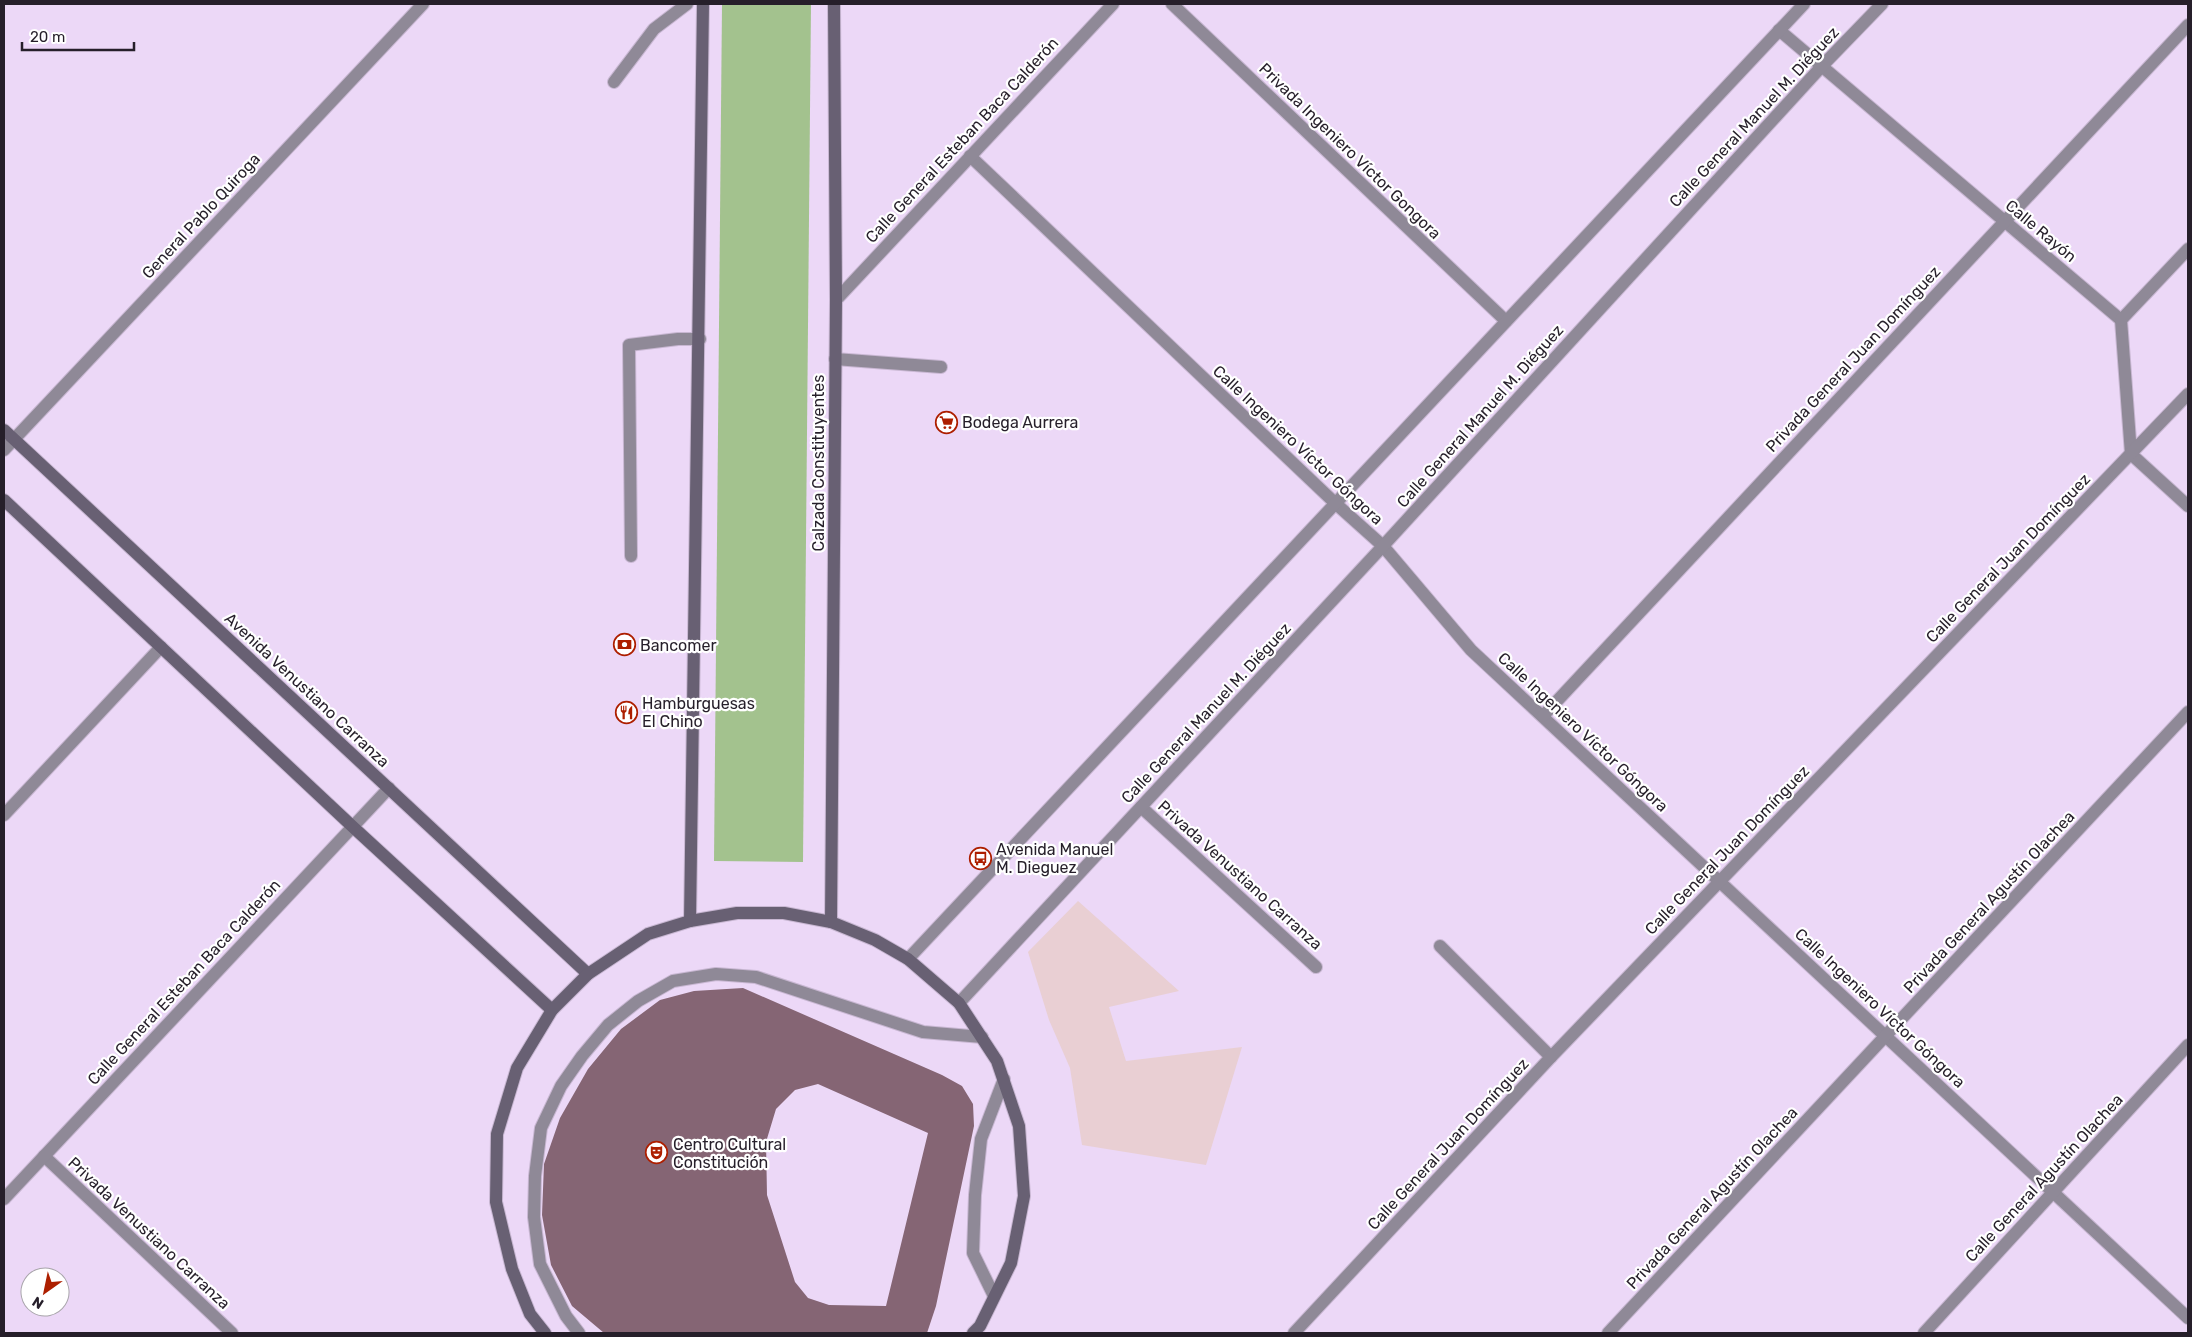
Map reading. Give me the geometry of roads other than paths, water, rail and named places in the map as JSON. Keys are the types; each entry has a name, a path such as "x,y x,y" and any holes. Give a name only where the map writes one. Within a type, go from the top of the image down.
{"street":[{"name":"General Pablo Quiroga","path":"4,450 422,4"},
{"path":"614,82 654,30 687,4"},
{"path":"690,921 704,4"},
{"name":"Calzada Constituyentes","path":"830,922 836,300 834,4"},
{"name":"Calle General Esteban Baca Calderón","path":"836,300 1113,4"},
{"name":"Privada Ingeniero Víctor Gongora","path":"1172,4 1506,321"},
{"path":"908,958 1804,4"},
{"name":"Calle General Manuel M. Diéguez","path":"959,1003 1383,546 1822,66 1882,4"},
{"name":"Privada General Juan Domínguez","path":"1543,716 2188,25"},
{"name":"Calle Rayón","path":"1779,30 2121,320"},
{"name":"Calle Ingeniero Víctor Góngora","path":"970,156 1335,504 1383,546 1472,650 2188,1318"},
{"path":"2188,249 2121,320 2131,454 2188,506"},
{"path":"631,556 630,345 678,339 700,339"},
{"path":"835,359 941,367"},
{"name":"Calle General Juan Domínguez","path":"1294,1333 1552,1056 2188,394"},
{"name":"Avenida Venustiano Carranza","path":"4,430 588,974"},
{"path":"4,500 352,827 552,1010"},
{"path":"4,815 161,647"},
{"name":"Privada General Agustín Olachea","path":"1608,1333 2188,712"},
{"name":"Calle General Esteban Baca Calderón","path":"4,1199 389,788"},
{"name":"Privada Venustiano Carranza","path":"1141,807 1316,967"},
{"path":"545,1333 530,1314 512,1269 496,1202 497,1134 517,1068 552,1010 588,974 648,934 690,921 737,913 775,913 830,922 876,940 908,958 959,1003 998,1061 1019,1126 1024,1196 1011,1263 994,1296 980,1331"},
{"path":"1440,946 1552,1056"},
{"path":"579,1333 566,1316 540,1264 534,1217 535,1176 541,1128 561,1086 582,1056 608,1025 638,1001 673,981 716,974 756,977 923,1032 982,1037"},
{"name":"Calle General Agustín Olachea","path":"1924,1333 2188,1045"},
{"path":"994,1296 973,1253 975,1195 981,1139 1004,1079"},
{"name":"Privada Venustiano Carranza","path":"44,1156 225,1331"}],"place":[{"name":"Bodega Aurrera","path":"946,422"},
{"name":"Bancomer","path":"624,645"},
{"name":"Hamburguesas El Chino","path":"626,712"},
{"name":"Avenida Manuel M. Dieguez","path":"980,858"},
{"name":"Centro Cultural Constitución","path":"657,1153"}]}
